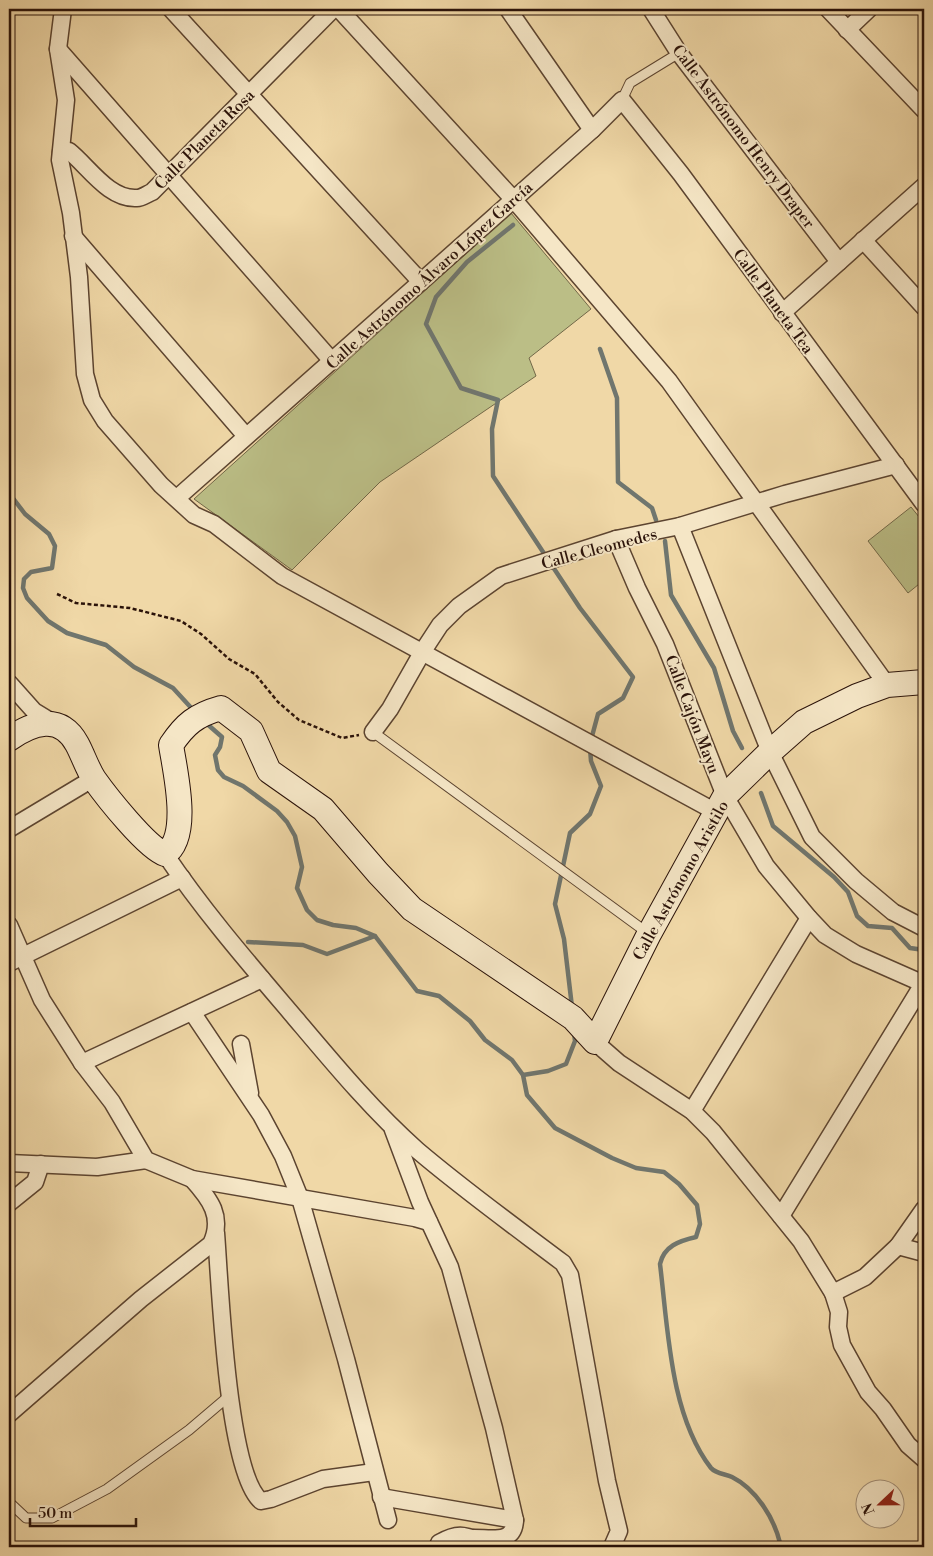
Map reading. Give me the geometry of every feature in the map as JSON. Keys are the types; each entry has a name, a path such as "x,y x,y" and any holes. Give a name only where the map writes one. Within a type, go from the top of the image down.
{"street":[{"path":"63,9 58,49 66,100 61,152 62,177 71,213 79,277 85,374 92,400 117,435 161,485 194,515 214,524 282,576 422,651 720,804"},
{"path":"171,9 421,282"},
{"name":"Calle Planeta Rosa","path":"61,152 69,151 109,189 125,197 138,198 152,192 333,9"},
{"path":"339,9 514,200 669,381 887,685"},
{"path":"508,9 592,130"},
{"path":"828,9 924,110"},
{"path":"847,30 870,9"},
{"name":"Calle Astrónomo Henry Draper","path":"657,11 679,53 839,262"},
{"path":"58,49 332,361"},
{"name":"Calle Astrónomo Álvaro López García","path":"177,498 245,435 332,361 514,200 592,130 622,100"},
{"name":"Calle Planeta Tea","path":"622,100 681,174 924,504"},
{"path":"782,313 924,186"},
{"path":"73,236 245,435"},
{"path":"863,240 924,307"},
{"name":"Calle Cleomedes","path":"373,732 390,709 422,651 440,625 459,606 501,576 616,539 680,526 786,494 896,465"},
{"path":"680,526 770,752 812,837 856,881 892,912 924,928"},
{"name":"Calle Cajón Mayu","path":"616,539 637,588 665,644 720,804 766,866 825,935 856,954 923,984"},
{"name":"Calle Astrónomo Aristilo","path":"595,1042 648,934 720,804 770,752 804,722 857,696 887,685 924,682"},
{"path":"9,683 34,711 67,730 76,742 94,778 145,839 157,851 165,854 262,979 328,1057 389,1122 416,1149 470,1193 563,1263 570,1275 607,1481 619,1531 612,1547"},
{"path":"165,854 172,849 177,840 179,823 178,785 171,745 184,725 207,712 221,708 251,731 269,771 323,809 412,909 573,1018 595,1042 619,1063 692,1111 713,1132 801,1241 832,1293 839,1312 838,1327 842,1345 868,1392 883,1409 908,1445 924,1459"},
{"path":"9,739 23,729 36,725 57,725"},
{"path":"9,830 94,778"},
{"path":"9,963 182,878"},
{"path":"692,1111 809,918"},
{"path":"9,925 42,1000 82,1063 112,1102 146,1160"},
{"path":"82,1063 262,979"},
{"path":"781,1216 923,984"},
{"path":"192,1012 250,1098 283,1156 300,1198 346,1359 388,1520"},
{"path":"241,1044 250,1098"},
{"path":"389,1122 429,1222 450,1268 494,1428 515,1520 514,1530 511,1535 474,1538"},
{"path":"9,1163 97,1167 146,1160 192,1179 429,1222"},
{"path":"9,1204 35,1182 40,1164"},
{"path":"9,1414 142,1299 212,1244 218,1220 212,1203 192,1179"},
{"path":"394,1215 407,1209 411,1202 414,1185"},
{"path":"832,1293 857,1282 898,1246 924,1209"},
{"path":"216,1233 229,1396 248,1480 253,1494 261,1501 323,1480 374,1472"},
{"path":"898,1246 924,1253"},
{"path":"381,1497 515,1520"},
{"path":"438,1547 439,1544 461,1534 496,1547"}],"lane":[{"name":"Calle Astrónomo Álvaro López García","path":"622,100 630,83 679,53"},
{"path":"373,732 648,934"},
{"path":"9,1502 26,1518 52,1518 108,1489 189,1430 229,1396"}],"path":[{"path":"57,594 76,603 130,608 180,621 200,634 229,659 255,674 278,702 299,720 342,738 373,732"}],"green space":[{"path":"511,213 591,309 529,358 536,376 380,482 292,570 194,499"},
{"path":"911,507 924,523 924,580 908,593 868,541"}],"waterway":[{"path":"513,225 467,262 436,297 426,324 461,388 498,400 492,429 493,476 547,558"},
{"path":"600,349 617,398 618,482 652,508 656,520"},
{"path":"9,493 25,514 49,534 55,546 52,568 31,572 24,579 23,588 27,598 48,621 67,633 106,645 134,667 173,688 195,712"},
{"path":"665,541 671,595 714,668 733,731 742,748"},
{"path":"551,564 580,608 633,677 623,698 598,714 591,740"},
{"path":"206,723 222,737 220,747 215,755 218,770 224,777 243,786 277,811 287,822 295,836 302,867 297,888 307,910 317,920 333,925 356,928 375,936 417,991 439,996 470,1021 485,1040 512,1060 523,1075 527,1095 555,1128 612,1158 636,1168 664,1172 679,1184 697,1205 700,1224 696,1237 673,1245 665,1253 660,1264 669,1343 679,1397 697,1447 711,1468 716,1472 741,1482 769,1514 780,1543 775,1547"},
{"path":"572,1007 564,939 555,904 570,833 590,814 601,786 591,761 590,748"},
{"path":"761,793 773,826 834,877 848,892 857,916 868,926 892,928 910,948 924,950"},
{"path":"248,942 303,945 327,954 375,936"},
{"path":"523,1075 548,1071 566,1064 575,1041 574,1032"}]}
